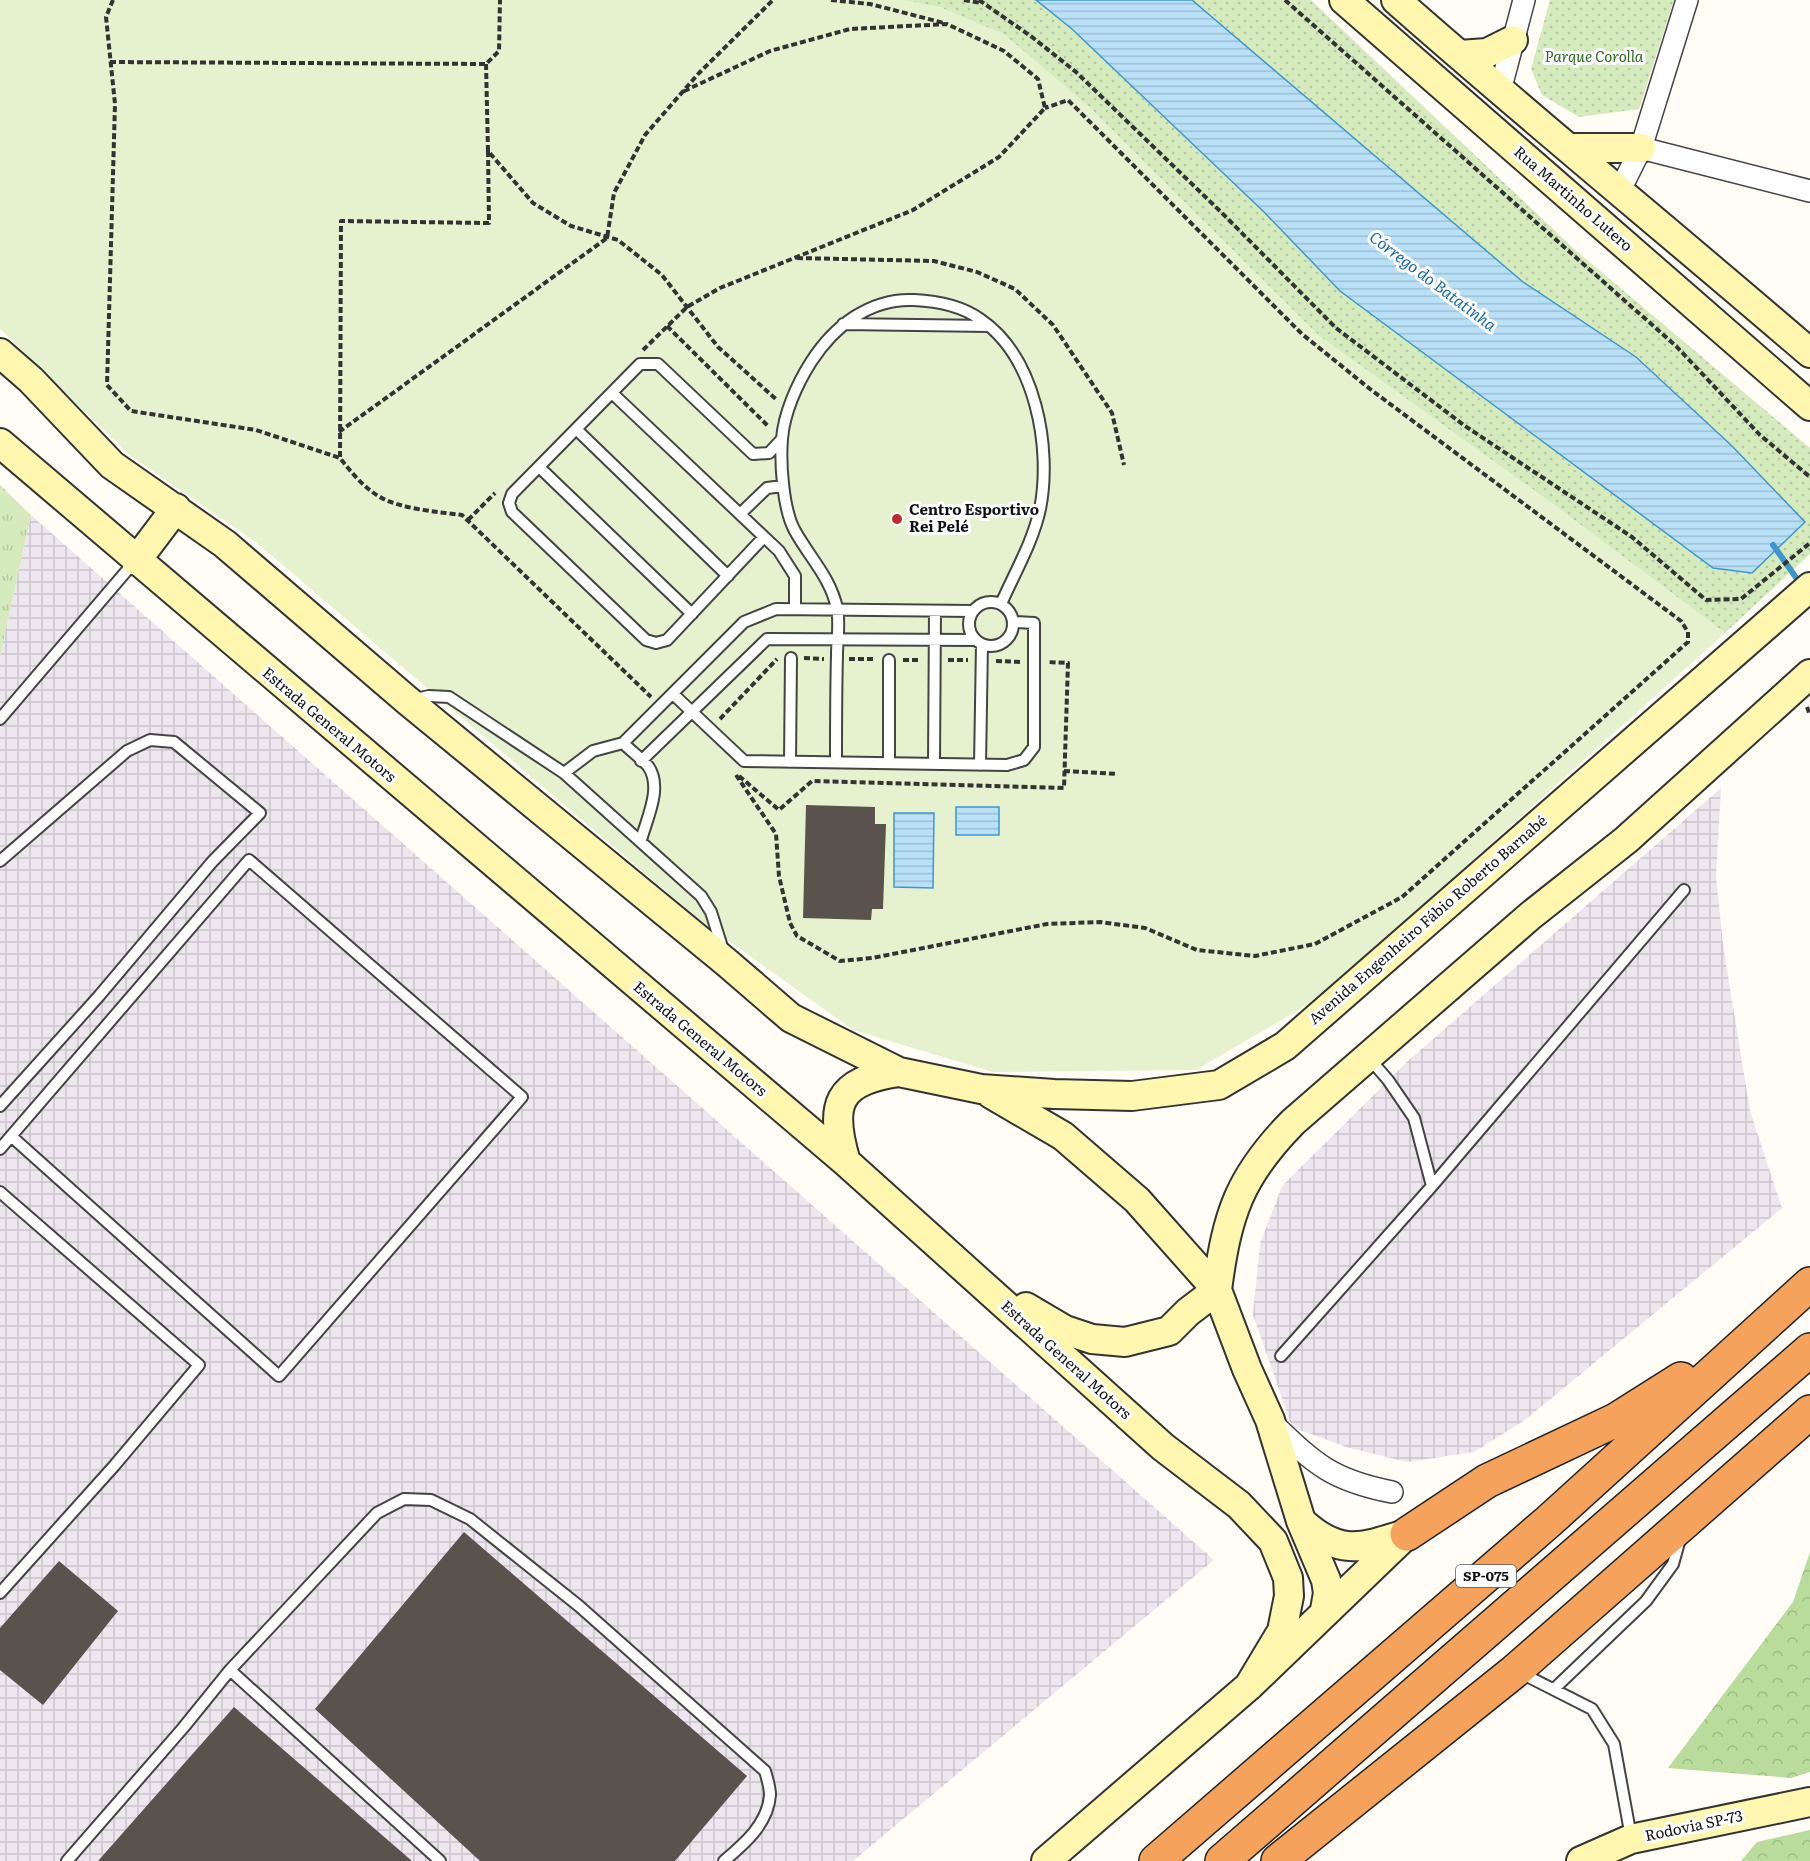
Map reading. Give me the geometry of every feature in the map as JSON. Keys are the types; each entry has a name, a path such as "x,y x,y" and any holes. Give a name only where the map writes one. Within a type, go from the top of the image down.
{"highway":[{"path":"1407,1534 1487,1481 1616,1420 1664,1391 1810,1284"},
{"name":"SP-075","path":"1156,1861 1549,1521 1810,1284"},
{"name":"SP-075","path":"1222,1861 1810,1350"},
{"path":"1278,1861 1515,1671 1810,1412"}],"main road":[{"name":"Rua Martinho Lutero","path":"1344,0 1807,405"},
{"path":"1396,0 1810,353"},
{"path":"1459,55 1487,53 1513,40"},
{"path":"1488,125 1500,91"},
{"path":"1570,148 1641,148"},
{"path":"1596,219 1620,190"},
{"path":"0,353 31,380 112,465 225,544 408,701 791,1018 899,1072 981,1089 1023,1111 1063,1136 1137,1200 1218,1290 1247,1369 1270,1420 1301,1521 1326,1580 1328,1593 1325,1610"},
{"name":"Estrada General Motors","path":"0,443 136,561 846,1162 1163,1447 1239,1505 1273,1541 1288,1578 1289,1596 1282,1631 1249,1686"},
{"path":"136,561 176,508"},
{"name":"Avenida Engenheiro Fábio Roberto Barnabé","path":"981,1089 1132,1096 1219,1085 1285,1046 1810,587"},
{"path":"945,1252 1041,1317 1065,1330 1092,1340 1125,1342 1169,1331 1188,1312 1218,1290 1223,1244 1233,1207 1246,1178 1268,1148 1293,1122 1530,916 1626,840 1808,676"},
{"path":"846,1162 837,1117 841,1100 861,1081 872,1076 899,1072"},
{"path":"1301,1521 1319,1538 1342,1547 1366,1545 1407,1534"},
{"path":"1046,1861 1249,1686 1325,1610 1407,1534"},
{"name":"Rodovia SP-73","path":"1581,1861 1631,1839 1810,1802"}],"street":[{"path":"1500,91 1524,0"},
{"path":"1620,190 1641,148 1687,0"},
{"path":"1641,148 1810,191"},
{"path":"1270,1420 1309,1459 1332,1474 1365,1487 1392,1492"}],"lane":[{"path":"836,762 838,610 826,576 794,529 783,486 782,439 789,407 814,356 825,340 858,313 898,299 941,301 979,318 989,326 1008,348 1029,384 1041,423 1045,466 1040,511 1001,604"},
{"path":"843,324 989,326"},
{"path":"764,537 667,640 657,643 645,640 513,512 509,503 512,494 640,364 658,364 753,454 768,453 782,439"},
{"path":"612,393 780,551 795,576 795,609"},
{"path":"576,429 728,576"},
{"path":"538,467 692,614"},
{"path":"740,514 767,488 783,486"},
{"path":"0,719 136,561"},
{"path":"564,773 593,751 623,743 744,622 776,609 973,611 985,603 1001,604 1007,609 1014,622 1013,630 1004,642 997,646 979,642 935,640 767,639 641,761"},
{"path":"934,764 935,611"},
{"path":"973,611 969,626 979,642 980,765"},
{"path":"673,694 744,761 1007,765 1024,760 1034,747 1034,623 1014,622"},
{"path":"790,762 791,658"},
{"path":"889,660 889,763"},
{"path":"408,701 429,696 449,697 564,773 701,896 711,912 726,962"},
{"path":"0,861 127,751 150,740 174,742 260,813 212,862 99,996 0,1106"},
{"path":"623,743 648,767 653,779 654,793 641,840"},
{"path":"0,1149 11,1136 249,860 522,1096 279,1376 11,1136"},
{"path":"1281,1356 1432,1186 1684,890"},
{"path":"1368,1057 1388,1080 1414,1118 1432,1186"},
{"path":"0,1192 199,1365 114,1466 0,1593"},
{"path":"67,1861 183,1728 230,1670 377,1513 404,1499 431,1500 470,1519 570,1599 765,1771 770,1794 764,1814 752,1836 724,1861"},
{"path":"1555,1688 1646,1601 1673,1564 1684,1522"},
{"path":"230,1670 441,1861"},
{"path":"1515,1671 1555,1688 1592,1709 1614,1744 1631,1839"}],"path":[{"path":"113,0 106,17 115,104 107,386 131,411 255,430 340,458"},
{"path":"110,62 486,64 499,51 500,0"},
{"path":"338,432 607,238 614,193 645,135 682,92 773,0"},
{"path":"831,0 870,4 947,24 1004,51 1038,79 1045,108"},
{"path":"964,0 980,2 1032,37 1076,72 1223,214 1336,328 1465,426 1632,537 1706,600 1741,599 1810,543"},
{"path":"1285,0 1676,346 1760,435 1810,477"},
{"path":"682,92 770,51 850,28 947,24"},
{"path":"486,64 488,151 533,203 571,226 618,240 662,275 718,348 771,396 789,407"},
{"path":"687,307 720,288 913,210 999,157 1045,108 1068,100 1302,334 1370,389 1681,621 1688,632 1688,642 1402,897 1315,944 1256,956 1197,950 1145,928 1115,922 1100,922 1047,924 872,958 840,961 797,936 790,923 781,887 776,834 764,813 734,772"},
{"path":"667,326 782,439"},
{"path":"1064,771 1118,774"}],"shaded area":[{"path":"31,515 1214,1560 853,1861 0,1861 0,656"},
{"path":"1721,788 1716,876 1723,945 1750,1111 1782,1208 1525,1420 1474,1452 1407,1462 1346,1447 1292,1427 1253,1315 1260,1244 1282,1186 1409,1060"}],"green space":[{"name":"Centro Esportivo Rei Pelé","path":"0,0 903,0 940,7 1004,34 1086,104 1319,336 1539,494 1725,633 1319,998 1196,1070 993,1072 853,1030 697,918 257,543 128,454 0,329"},
{"path":"903,0 1311,0 1573,248 1810,448 1810,554 1725,633 1539,494 1319,336 1086,104"},
{"name":"Parque Corolla","path":"1550,0 1674,0 1639,109 1579,117 1542,95 1531,69"},
{"path":"0,485 31,515 0,656"},
{"path":"1810,1552 1810,1772 1791,1778 1668,1768 1793,1602"},
{"path":"1810,1830 1810,1861 1741,1861 1757,1842"}],"water":[{"path":"1036,0 1192,0 1523,282 1636,357 1732,446 1805,522 1752,573 1713,568 1340,291 1264,212 1072,29"},
{"path":"956,807 999,807 999,835 956,835"},
{"path":"894,813 934,813 933,888 894,887"}],"building":[{"path":"806,805 875,807 875,824 886,824 883,909 872,909 871,920 803,918"},
{"path":"464,1532 747,1776 675,1861 480,1861 315,1709"},
{"path":"59,1561 118,1611 43,1705 0,1670 0,1628"},
{"path":"234,1707 412,1861 98,1861"}],"waterway":[{"name":"Córrego do Batatinha","path":"1773,545 1802,586"}],"place":[{"name":"Centro Esportivo Rei Pelé","path":"897,519"}]}
